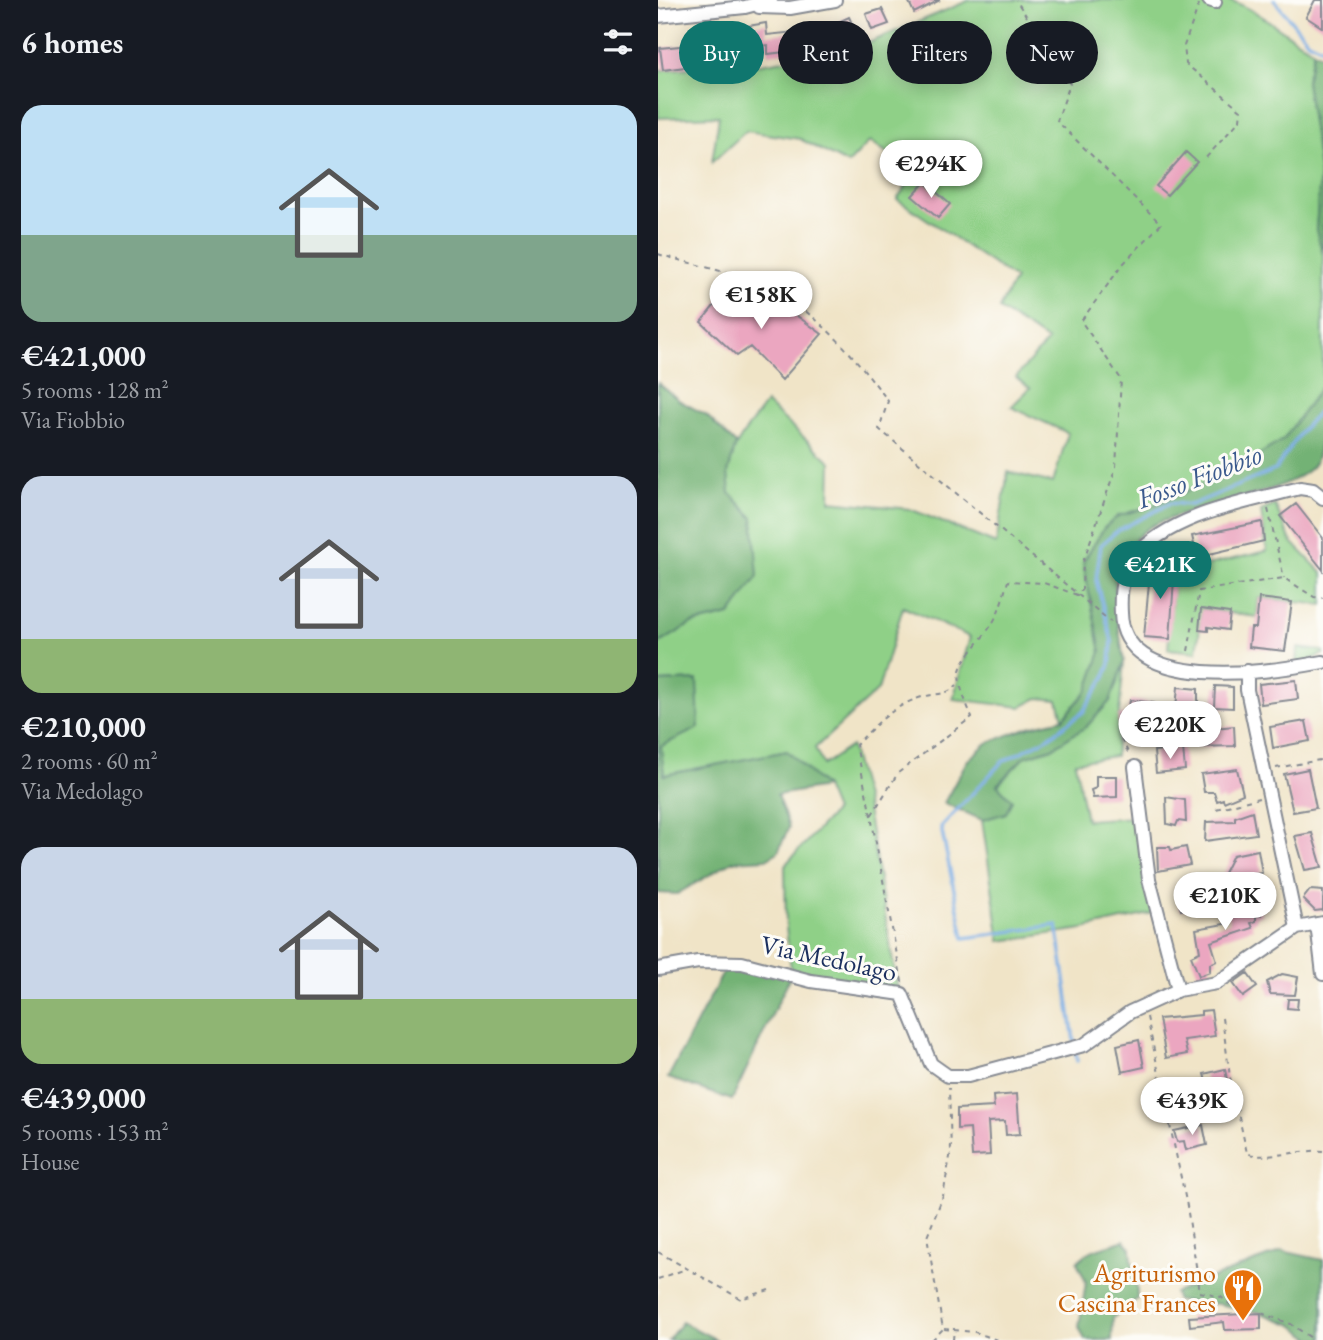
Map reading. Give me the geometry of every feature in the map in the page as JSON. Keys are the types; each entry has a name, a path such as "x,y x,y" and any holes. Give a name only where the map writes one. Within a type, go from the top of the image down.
{"street":[{"path":"745,7 771,0"},
{"path":"658,16 745,7 790,8 835,0"},
{"path":"1321,492 1300,488 1177,525 1133,558 1124,579 1118,626 1135,649 1162,667 1247,671 1323,662"},
{"path":"1247,671 1247,690 1297,928"},
{"path":"1135,767 1149,879 1178,990"},
{"path":"948,1076 968,1076 1014,1066 1084,1045 1096,1034 1144,1005 1178,990 1217,983 1297,928 1320,923 1323,974"},
{"name":"Via Medolago","path":"658,970 698,962 742,963 811,981 902,994 931,1063 948,1076"}],"path":[{"path":"1016,0 1070,84 1057,121 1161,224 1123,264 1081,321 1121,379 1116,467 1083,562 1082,589 1077,595"},
{"path":"1200,0 1184,46 1186,64 1241,110 1240,120 1203,162"},
{"path":"658,254 732,275 777,293 813,320 862,365 888,401 879,429 1077,595 1118,626"},
{"path":"1265,497 1284,578"},
{"path":"1188,651 1199,592 1284,578 1314,597 1323,598"},
{"path":"871,816 898,773 972,717 958,684 960,665 993,625 1008,582 1044,583 1077,595"},
{"path":"1313,604 1314,597"},
{"path":"902,994 902,972 856,745 890,711 922,697 948,694 958,684"},
{"path":"1121,739 1135,767"},
{"path":"1265,770 1320,760"},
{"path":"1216,809 1270,795"},
{"path":"1144,1005 1179,1164 1200,1292 1221,1297 1233,1307"},
{"path":"1222,1018 1230,1077 1247,1153 1257,1157 1303,1150 1323,1151"},
{"path":"943,1329 927,1237 943,1196 951,1151 948,1076"},
{"path":"658,1252 741,1299 769,1290"},
{"path":"658,1279 687,1268"},
{"path":"1261,1313 1291,1324 1314,1340"},
{"path":"953,1340 954,1327"},
{"path":"932,1340 943,1329 954,1327 997,1340"}],"green space":[{"path":"970,0 1229,0 1262,16 1314,51 1306,81 1320,175 1316,230 1323,254 1323,384 1283,440 1232,471 1154,505 1118,516 1083,562 1101,652 1088,690 1063,719 1058,700 1038,698 1021,707 953,699 970,637 903,607 878,690 815,748 823,765 851,746 865,798 898,990 791,970 786,927 785,865 835,811 825,787 787,751 664,775 660,746 696,680 658,682 658,644 691,624 730,615 753,518 732,496 727,481 727,469 744,433 766,403 831,462 830,501 910,509 996,544 1008,472 1053,483 1068,433 1011,407 1030,388 1016,377 1048,341 999,309 1015,279 897,199 916,173 870,141 848,164 800,139 746,131 712,162 719,116 658,118 658,70 679,69 679,84 764,84 764,63 778,61 778,84 873,84 873,41 887,35 887,84 992,84 992,21 920,21"},
{"path":"1314,51 1323,56 1323,254 1316,230 1320,175 1306,81"},
{"path":"658,383 680,401 706,415 736,444 728,473 730,493 753,518 758,576 730,615 691,624 658,644"},
{"path":"1323,384 1320,445 1315,463 1305,473 1244,498 1153,525 1135,539 1116,562 1115,603 1124,662 1110,701 1087,726 1052,748 1024,757 997,785 1012,800 1006,813 982,820 944,803 967,761 987,743 1029,727 1063,719 1088,690 1101,652 1083,562 1104,528 1118,516 1154,505 1232,471 1283,440"},
{"path":"1275,505 1291,541 1323,574 1323,605 1259,598 1257,617 1202,609 1197,652 1168,649 1175,564 1187,570 1267,551 1261,511"},
{"path":"1298,648 1323,651 1323,654 1297,667"},
{"path":"1124,662 1115,756 1075,762 1086,820 1135,817 1153,913 1083,929 1000,941 982,820 1006,813 997,786 1024,757 1052,748 1087,726 1110,701"},
{"path":"697,680 699,728 661,746 664,775 787,751 825,787 777,795 789,827 778,852 766,859 733,861 677,894 658,893 658,682"},
{"path":"742,963 791,975 732,1100 668,1078 725,969"},
{"path":"1124,1240 1131,1248 1137,1299 1113,1318 1112,1340 1085,1340 1079,1327 1086,1282 1077,1262 1094,1250"},
{"path":"1282,1251 1323,1260 1323,1340 1314,1340 1291,1324 1261,1313 1219,1304 1177,1301 1174,1293"},
{"path":"682,1322 717,1340 668,1340"}],"building":[{"path":"908,0 940,0 914,13"},
{"path":"1315,0 1323,0 1323,28 1306,17"},
{"path":"882,9 887,25 873,30 873,21 869,21 866,14"},
{"path":"764,23 767,35 778,34 778,53 768,54 768,45 764,45"},
{"path":"679,46 679,68 663,70 660,48"},
{"path":"1186,152 1197,162 1167,195 1156,186"},
{"path":"925,182 950,204 938,218 912,196"},
{"path":"731,285 770,314 779,303 822,334 782,380 750,347 737,356 701,322"},
{"path":"1296,504 1323,538 1323,570 1280,516"},
{"path":"1262,522 1264,541 1197,557 1192,536"},
{"path":"1151,561 1175,564 1170,639 1144,637"},
{"path":"1259,598 1292,602 1285,651 1249,647 1251,628 1256,628"},
{"path":"1201,609 1230,613 1228,630 1208,627 1208,631 1199,630"},
{"path":"1296,680 1298,699 1261,704 1259,684"},
{"path":"1215,686 1233,687 1233,708 1214,707"},
{"path":"1178,687 1198,689 1198,707 1176,708"},
{"path":"1130,700 1154,703 1150,729 1118,726 1118,715 1127,716"},
{"path":"1306,721 1310,741 1273,748 1270,727"},
{"path":"1234,726 1235,746 1196,747 1197,730 1216,733 1214,728"},
{"path":"1183,748 1185,770 1156,773 1154,751"},
{"path":"1237,769 1243,794 1224,802 1223,799 1217,801 1214,792 1204,792 1201,774"},
{"path":"1308,769 1316,808 1293,812 1284,774"},
{"path":"1096,776 1117,776 1117,797 1093,798 1091,790 1096,788"},
{"path":"1166,797 1185,800 1186,822 1178,821 1176,826 1167,824"},
{"path":"1252,811 1256,834 1205,841 1206,822 1235,821 1235,817"},
{"path":"1312,833 1322,867 1305,870 1295,836"},
{"path":"1157,847 1170,847 1171,850 1186,847 1190,865 1158,871"},
{"path":"1258,850 1262,873 1240,877 1238,884 1221,879 1233,855"},
{"path":"1194,887 1198,906 1181,910 1176,891"},
{"path":"1310,890 1323,891 1323,910 1315,911 1303,899"},
{"path":"1258,896 1261,915 1256,916 1256,921 1251,923 1253,928 1211,942 1217,961 1210,964 1210,972 1199,976 1191,956 1200,952 1196,929 1230,923 1227,914 1234,909 1232,902"},
{"path":"1247,973 1257,987 1243,997 1233,983"},
{"path":"1282,974 1298,977 1295,995 1270,994 1267,982"},
{"path":"1288,999 1298,999 1297,1009 1287,1008"},
{"path":"1211,1010 1215,1036 1184,1040 1187,1054 1166,1058 1159,1019 1201,1015 1201,1011"},
{"path":"1139,1040 1144,1067 1122,1072 1117,1045"},
{"path":"1225,1069 1227,1080 1207,1085 1204,1074"},
{"path":"1017,1094 1020,1134 1006,1135 1005,1121 988,1122 990,1155 972,1156 970,1128 957,1129 957,1109 994,1107 993,1096"},
{"path":"1203,1125 1207,1145 1186,1150 1184,1141 1177,1142 1174,1131"},
{"name":"Agriturismo Cascina Frances","path":"1261,1313 1261,1329 1225,1330 1224,1322 1190,1326 1189,1317"}],"waterway":[{"name":"Fosso Fiobbio","path":"1274,0 1308,41 1323,48"},
{"name":"Fosso Fiobbio","path":"1077,1061 1057,925 964,938 941,827 1002,762 1048,738 1083,712 1105,677 1110,664 1112,641 1096,580 1101,545 1117,531 1171,503 1191,505 1275,470 1302,430 1323,407"}],"place":[{"name":"Agriturismo Cascina Frances","path":"1243,1322"}]}
